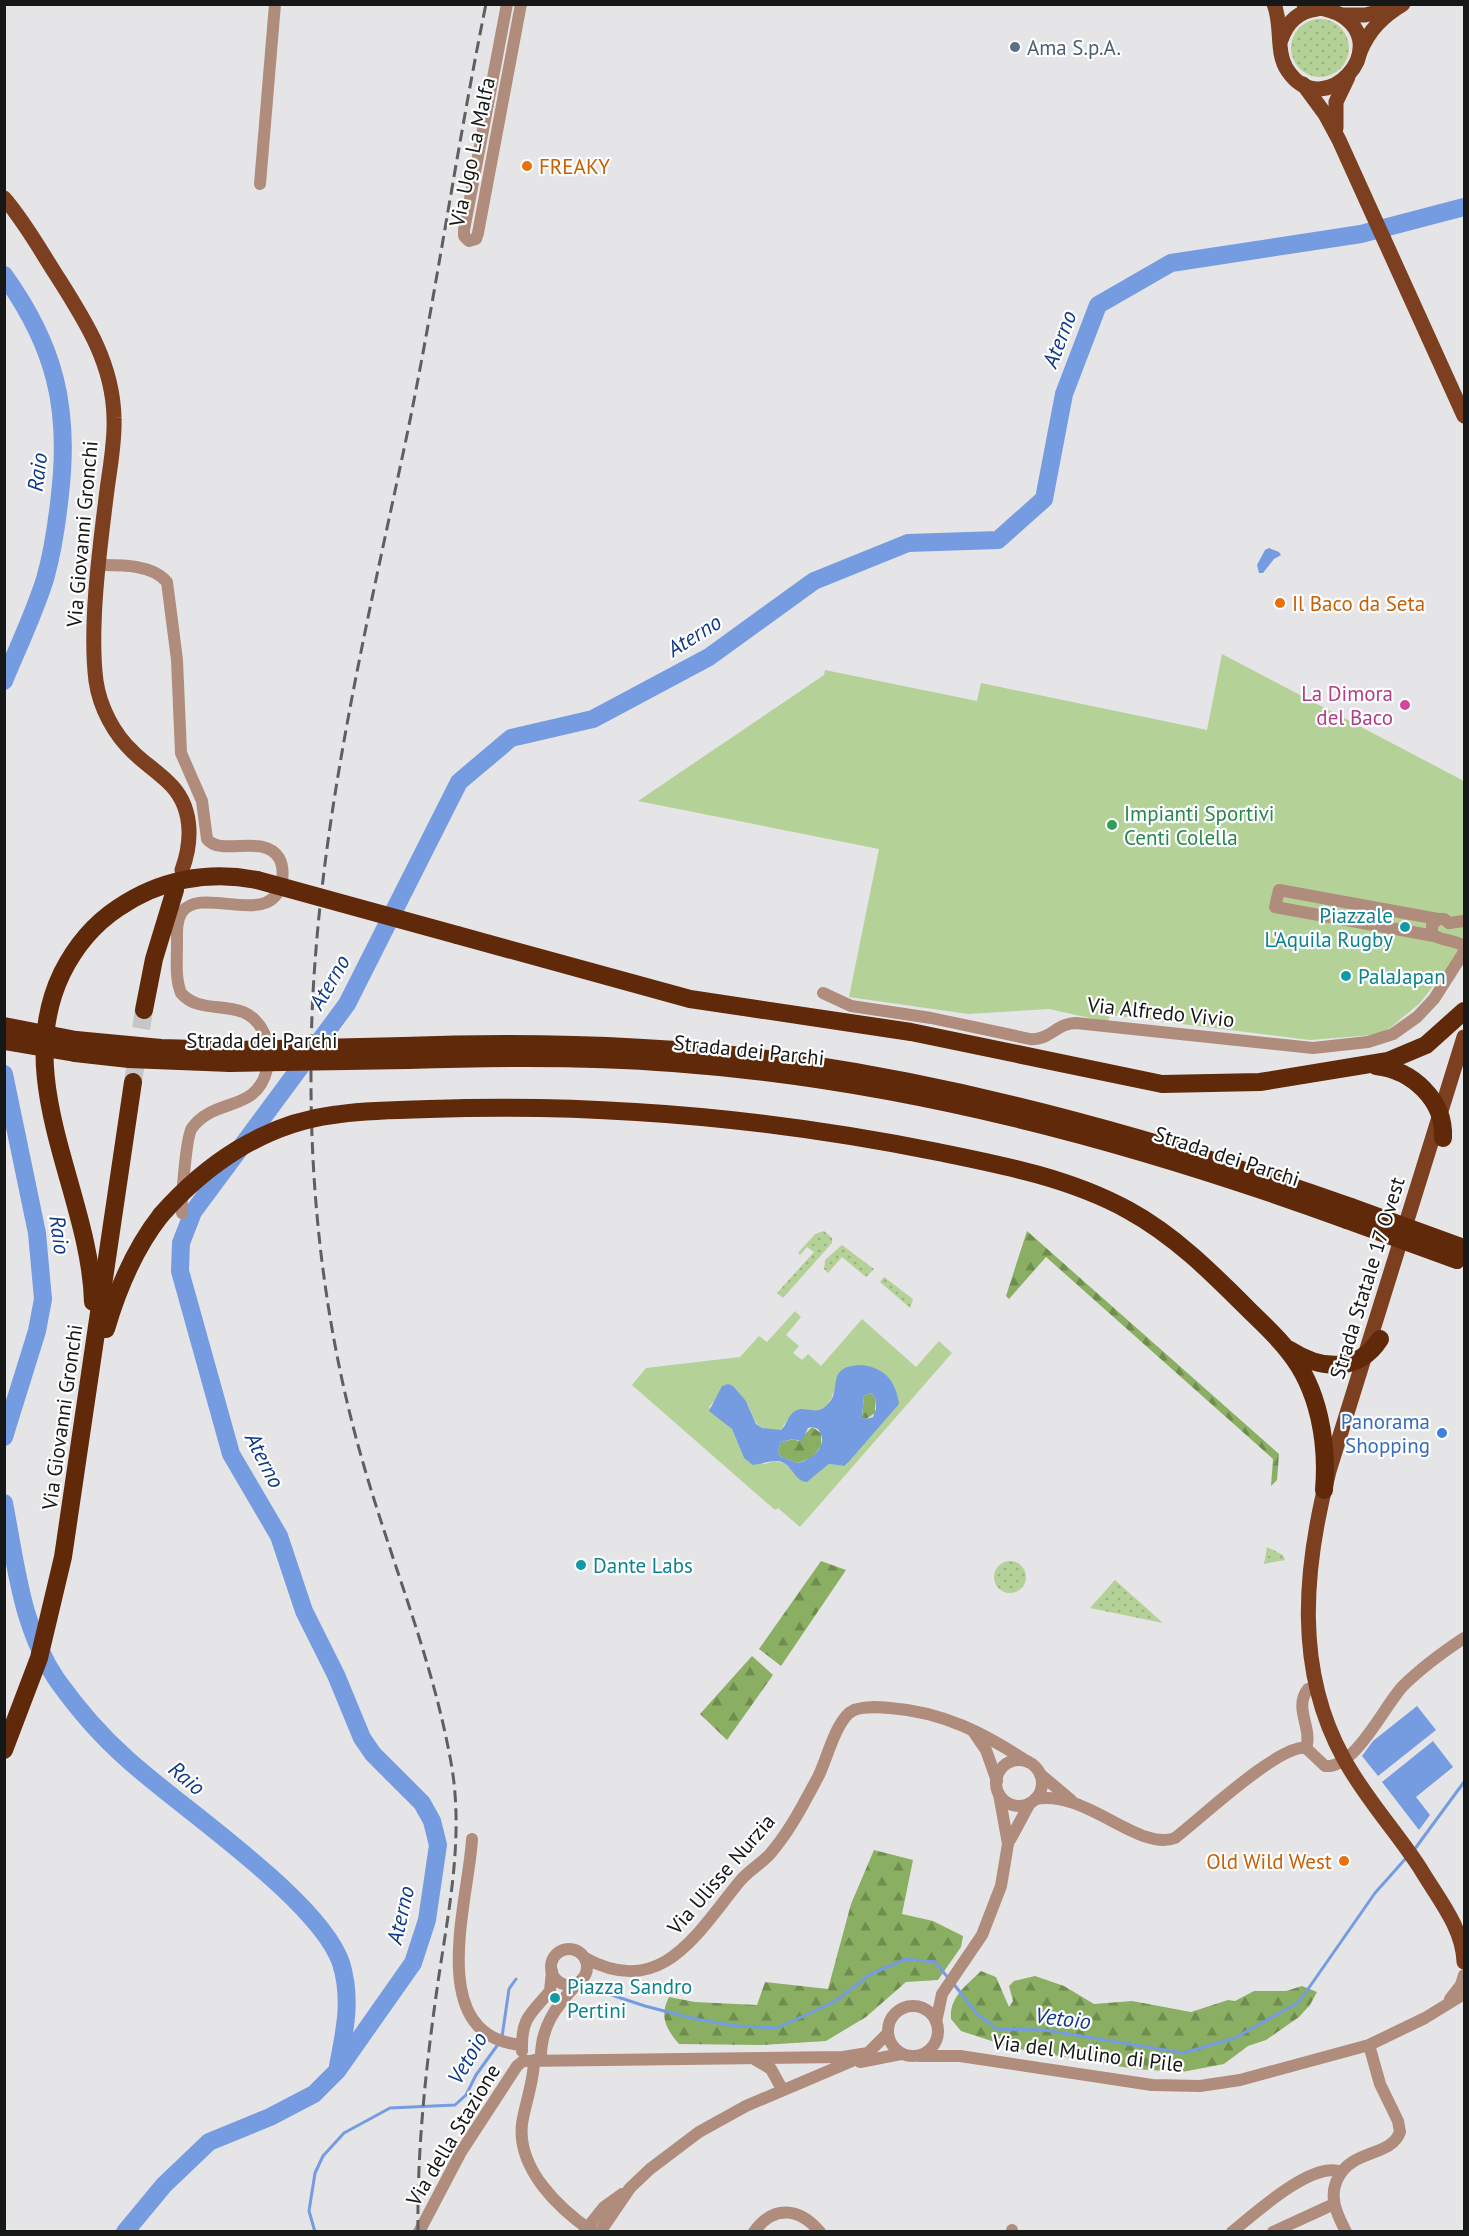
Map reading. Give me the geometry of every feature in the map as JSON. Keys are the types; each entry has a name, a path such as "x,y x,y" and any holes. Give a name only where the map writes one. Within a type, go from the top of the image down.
{"highway":[{"path":"88,1394 93,1311 91,1273 80,1216 47,1092 43,1062 45,1029 53,994 64,969 84,939 106,917 130,900 158,887 187,879 223,876 257,880 635,986 696,1000 911,1032 1150,1082 1196,1085 1260,1082 1368,1066 1398,1059 1418,1050 1445,1030 1464,1011"},
{"path":"144,1010 154,959 175,890"},
{"name":"Strada dei Parchi","path":"4,1026 75,1046 139,1060 609,1046 713,1053 805,1064 990,1099 1194,1154 1462,1256"},
{"name":"Strada dei Parchi","path":"4,1041 75,1046"},
{"path":"1368,1066 1392,1069 1415,1082 1431,1098 1440,1114 1443,1138"},
{"name":"Via Giovanni Gronchi","path":"4,1750 46,1633 68,1534 133,1082"},
{"path":"88,1394 118,1294 141,1245 161,1215 188,1186 213,1165 249,1143 279,1129 332,1114 429,1108 547,1107 653,1112 744,1121 861,1137 1030,1173 1091,1193 1153,1225 1205,1267 1282,1343 1299,1365 1315,1402 1324,1453 1324,1490"},
{"path":"1282,1343 1298,1355 1324,1366 1344,1364 1365,1355 1380,1339"}],"main road":[{"path":"1274,4 1280,21 1281,57 1286,68 1303,84 1321,108 1339,140 1464,416"},
{"path":"1304,4 1341,15 1371,14 1402,4"},
{"path":"1339,140 1335,118 1336,102 1374,27 1388,13 1402,4"},
{"path":"1281,40 1297,15 1320,9"},
{"path":"1341,15 1356,32 1359,55"},
{"path":"1303,84 1325,88 1336,84 1350,74"},
{"name":"Via Giovanni Gronchi","path":"4,198 84,320 106,365 113,396 114,432 99,565 95,660 99,693 105,712 120,737 134,753 171,785 184,804 190,834 182,870"},
{"name":"Strada Statale 17 Ovest","path":"1464,1036 1324,1490 1308,1579 1307,1625 1315,1681 1344,1759 1404,1844 1450,1916 1464,1932"},
{"name":"Strada Statale 17 Ovest","path":"1315,1681 1314,1593 1323,1527 1464,1069"},
{"name":"Strada Statale 17 Ovest","path":"1450,1916 1461,1942 1464,1975"}],"street":[{"path":"260,184 275,4"},
{"name":"Via Ugo La Malfa","path":"507,4 464,230 465,238 469,241 478,235 521,4"},
{"path":"99,565 143,569 160,575 167,582 177,660 181,753 202,801 207,839 217,846 267,849 279,858 282,871 279,889 263,903 248,906 194,904 182,912 178,923 178,979 181,993 195,1003 235,1008 248,1014 264,1033 268,1057 263,1079 253,1095 212,1112 190,1131 186,1143 182,1214"},
{"path":"1464,921 1444,921 1279,890 1275,906 1440,937 1464,946"},
{"path":"1440,937 1451,932 1444,921"},
{"path":"1440,937 1432,925 1444,921"},
{"name":"Via Alfredo Vivio","path":"823,993 851,1006 932,1018 1030,1039 1046,1038 1062,1026 1076,1023 1328,1048 1379,1039 1402,1028 1434,999 1464,952"},
{"path":"1071,1801 1052,1798 1023,1806 1009,1804 998,1787 998,1774 1007,1764 1021,1760 1028,1762 1071,1801 1158,1842 1167,1842 1281,1754 1295,1747 1306,1748 1325,1766 1337,1765 1358,1746 1401,1689 1464,1638"},
{"path":"1306,1748 1308,1735 1302,1714 1303,1698 1315,1681"},
{"name":"Via Ulisse Nurzia","path":"585,1958 610,1971 634,1972 661,1964 686,1945 708,1922 740,1881 770,1854 788,1830 819,1774 847,1714 866,1708 912,1710 934,1714 968,1726 1028,1762"},
{"path":"968,1726 986,1750 998,1787 1008,1844"},
{"path":"902,2054 895,2049 887,2034 887,2026 896,2012 911,2005 928,2006 944,1990 982,1935 994,1910 1004,1876 1008,1844 1014,1828 1042,1787 1040,1774"},
{"path":"472,1839 470,1872 459,1928 459,1964 471,2017 479,2028 501,2040 522,2045 533,2061"},
{"path":"522,2045 526,2020 551,1989 554,1959 562,1951 574,1950 585,1958 586,1972 553,2012 544,2031 533,2061 522,2124 524,2148 535,2174 548,2193 565,2211 588,2230 608,2204 699,2132 726,2115 782,2089 844,2066 868,2053 887,2034"},
{"path":"552,1971 562,1983 571,1985 579,1982"},
{"name":"Via del Mulino di Pile","path":"1447,2002 1461,1985 1464,1975"},
{"name":"Via del Mulino di Pile","path":"920,2056 960,2056 1128,2082 1191,2086 1240,2080 1369,2045 1425,2018 1447,2002 1464,1994"},
{"path":"540,2001 549,1998 553,2001 553,2012"},
{"path":"928,2006 937,2025"},
{"path":"844,2066 902,2054 920,2056 936,2042 937,2025 928,2006"},
{"name":"Via del Mulino di Pile","path":"937,2025 945,2046 960,2056"},
{"path":"1346,2232 1334,2204 1333,2190 1341,2172 1352,2161 1392,2143 1400,2132 1398,2121 1380,2084 1369,2045"},
{"path":"533,2061 835,2057 868,2053"},
{"path":"750,2058 771,2069 782,2089"},
{"name":"Via della Stazione","path":"419,2232 461,2152 517,2066 533,2061"},
{"path":"1232,2232 1273,2199 1306,2179 1328,2169 1341,2172"},
{"path":"600,2232 630,2188"},
{"path":"1273,2232 1334,2204"},
{"path":"754,2232 771,2214 782,2211 792,2212 820,2232"}],"green space":[{"path":"1320,19 1331,21 1344,32 1349,48 1347,59 1336,72 1320,77 1309,75 1296,64 1291,48 1293,37 1304,24"},
{"name":"Impianti Sportivi Centi Colella","path":"1222,654 1464,781 1464,946 1420,1003 1390,1028 1373,1035 1310,1040 1110,1015 1108,1022 1049,1009 968,1014 849,997 879,849 638,801 824,675 825,670 977,701 981,683 1207,730"},
{"path":"824,1231 832,1238 832,1243 783,1298 777,1293 814,1252 807,1247 800,1255 798,1253 815,1234"},
{"path":"1027,1231 1279,1454 1277,1480 1271,1486 1273,1459 1046,1257 1009,1299 1006,1296"},
{"path":"842,1245 874,1269 866,1277 842,1257 828,1273 824,1269 825,1260"},
{"path":"884,1277 913,1299 910,1308 880,1282"},
{"path":"795,1311 801,1317 786,1335 799,1346 793,1353 802,1360 808,1354 821,1366 862,1319 916,1367 939,1341 952,1353 800,1527 778,1508 775,1510 632,1385 646,1368 740,1357 759,1336 767,1342","holes":["895,1385 846,1466 829,1464 812,1478 791,1469 784,1463 774,1461 765,1464 744,1458 732,1429 709,1407 720,1394 736,1394 744,1399 762,1428 781,1430 787,1420 804,1409 809,1411 823,1409 829,1403 833,1393"]},
{"path":"871,1393 875,1397 875,1413 866,1419 862,1417 864,1396"},
{"path":"812,1427 821,1433 821,1446 812,1458 797,1463 780,1456 778,1451 781,1442 794,1439 798,1441"},
{"path":"1267,1547 1283,1555 1285,1560 1264,1564"},
{"path":"821,1561 846,1570 781,1666 759,1649"},
{"path":"1010,1561 1022,1565 1026,1577 1022,1589 1010,1593 998,1589 994,1577 998,1565"},
{"path":"1115,1580 1163,1623 1090,1608"},
{"path":"752,1656 773,1675 727,1740 700,1714"},
{"path":"874,1850 913,1860 902,1914 933,1921 963,1936 961,1947 938,1980 906,1982 866,2017 826,2041 761,2045 679,2044 665,2022 664,2016 669,1997 695,2002 757,2005 765,1982 828,1989 851,1904"},
{"path":"981,1971 996,1977 1009,2007 1013,2001 1009,1986 1014,1981 1035,1976 1064,1986 1094,2004 1132,2001 1191,2012 1228,2000 1235,2001 1254,1991 1286,1991 1302,1986 1317,1992 1310,2005 1299,2017 1266,2040 1248,2046 1224,2064 1182,2072 1135,2069 1013,2048 961,2031 951,2019 953,2004 960,1992"}],"water":[{"path":"1269,548 1281,555 1274,559 1263,573 1259,573 1257,565 1265,550"},
{"path":"862,1365 883,1373 892,1382 899,1404 845,1466 829,1464 807,1482 800,1479 789,1467 779,1461 753,1465 744,1458 732,1429 709,1411 722,1386 728,1384 733,1386 746,1401 756,1424 762,1428 781,1430 795,1411 799,1409 818,1410 826,1406 834,1393 838,1374 850,1366","holes":["871,1393 875,1397 876,1409 873,1417 866,1419 862,1417 864,1396","808,1428 818,1429 822,1441 813,1456 797,1463 780,1456 778,1451 781,1442 793,1439 802,1441"]},
{"path":"1417,1706 1436,1730 1378,1776 1362,1756 1373,1741"},
{"path":"1433,1741 1453,1767 1416,1797 1430,1815 1419,1830 1382,1782"}],"waterway":[{"name":"Aterno","path":"125,2232 164,2185 209,2142 270,2117 314,2094 337,2071 413,1963 427,1920 438,1845 432,1821 422,1803 373,1754 362,1738 336,1675 304,1611 279,1536 231,1454 180,1271 181,1243 193,1212 347,1004 459,782 511,738 593,719 709,657 814,581 908,543 998,540 1044,499 1064,394 1098,305 1171,263 1361,234 1464,207"},
{"name":"Raio","path":"4,275 36,327 47,353 55,379 63,433 59,505 48,568 36,605 4,681"},
{"name":"Raio","path":"4,1074 37,1233 43,1299 37,1331 4,1437"},
{"name":"Raio","path":"4,1503 28,1617 35,1639 57,1680 89,1721 116,1749 277,1883 306,1911 328,1938 341,1963 346,1989 345,2027 338,2066"},
{"name":"Vetoio","path":"1414,1850 1464,1782"},
{"name":"Vetoio","path":"953,1983 977,2014 997,2029 1045,2030 1183,2053 1235,2038 1299,2002 1375,1893 1407,1857"},
{"name":"Vetoio","path":"587,1987 695,2019 738,2026 777,2028 834,2002 871,1974 906,1959 935,1962 949,1979"},
{"name":"Vetoio","path":"502,2037 509,1989 516,1979"},
{"name":"Vetoio","path":"315,2232 309,2211 315,2173 323,2156 344,2133 390,2108 455,2105 466,2095 476,2075 499,2043"}],"tunnel":[{"path":"133,1082 144,1010"}],"railway":[{"path":"418,2232 419,2169 426,2076 454,1870 456,1842 454,1785 450,1757 433,1685 366,1473 341,1377 332,1328 318,1230 314,1180 311,1081 313,998 319,916 342,753 408,430 486,4"}],"place":[{"name":"Ama S.p.A.","path":"1015,47"},
{"name":"FREAKY","path":"527,166"},
{"name":"Il Baco da Seta","path":"1280,603"},
{"name":"La Dimora del Baco","path":"1405,705"},
{"name":"Impianti Sportivi Centi Colella","path":"1112,825"},
{"name":"Piazzale L'Aquila Rugby","path":"1405,927"},
{"name":"PalaJapan","path":"1346,976"},
{"name":"Panorama Shopping","path":"1442,1433"},
{"name":"Dante Labs","path":"581,1565"},
{"name":"Old Wild West","path":"1344,1861"},
{"name":"Piazza Sandro Pertini","path":"555,1998"}]}
